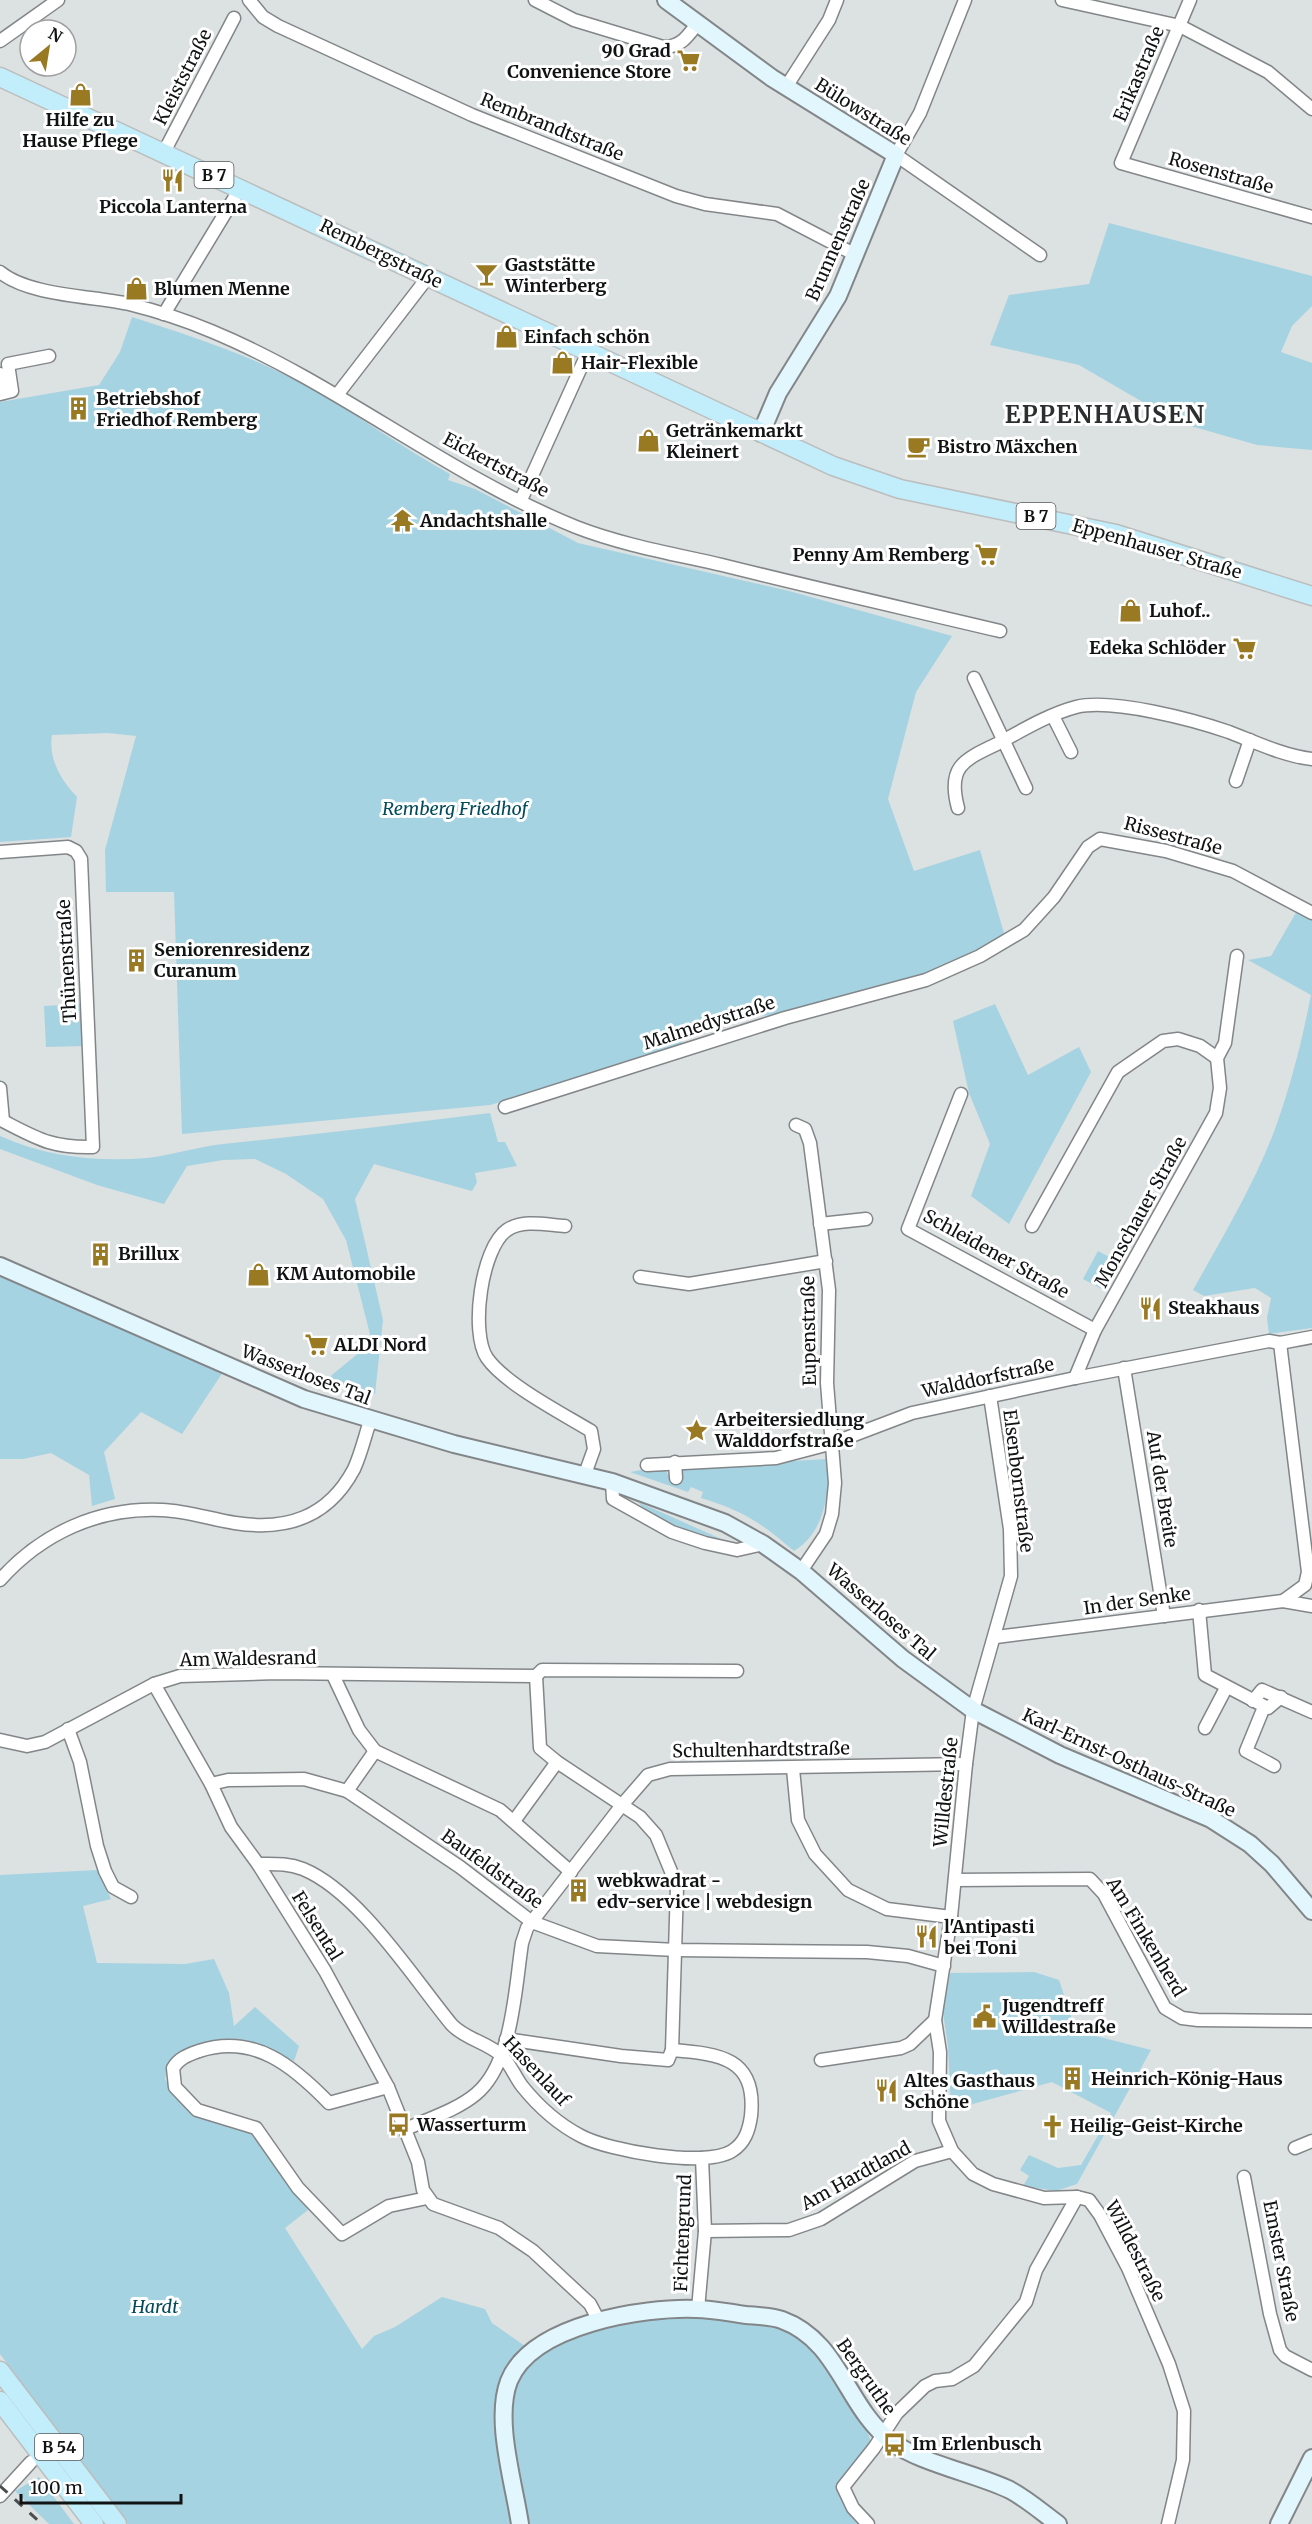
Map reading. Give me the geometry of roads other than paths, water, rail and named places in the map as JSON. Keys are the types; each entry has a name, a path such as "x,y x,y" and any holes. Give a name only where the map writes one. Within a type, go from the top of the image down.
{"main road":[{"name":"Bülowstraße","path":"666,0 786,87 896,155"},
{"name":"Rembergstraße","path":"0,77 761,433"},
{"name":"Brunnenstraße","path":"761,433 778,393 838,296 896,155"},
{"name":"Eppenhauser Straße","path":"761,433 833,466 900,489 1108,532 1312,596"},
{"name":"Wasserloses Tal","path":"0,1266 304,1399 370,1421 454,1444 585,1474 725,1523 763,1544 801,1571 903,1659 973,1710"},
{"name":"Karl-Ernst-Osthaus-Straße","path":"973,1710 1060,1755 1220,1824 1250,1844 1272,1864 1312,1911"},
{"name":"Bergruthe","path":"520,2524 503,2418 510,2379 531,2353 559,2337 599,2321 635,2313 698,2309 780,2319 810,2334 823,2347 882,2434 904,2449 1011,2491 1059,2524"},
{"name":"B 54","path":"0,2371 117,2524"},
{"name":"B 54","path":"0,2401 94,2524"},
{"path":"1279,2524 1312,2458"}],"street":[{"path":"0,41 58,0"},
{"name":"Rembrandtstraße","path":"249,0 263,17 278,26 482,119 676,196 705,204 766,212 792,220 854,254"},
{"path":"535,0 574,20 663,47 673,47 682,42 697,24"},
{"path":"786,87 829,20 837,0"},
{"path":"896,155 920,113 965,0"},
{"path":"1062,0 1180,26 1268,72 1312,109"},
{"name":"Erikastraße","path":"1120,163 1190,0"},
{"name":"Kleiststraße","path":"164,153 234,18"},
{"name":"Bülowstraße","path":"896,155 1040,255"},
{"name":"Rosenstraße","path":"1120,163 1312,217"},
{"path":"164,314 241,188"},
{"name":"Eickertstraße","path":"0,272 24,285 112,301 164,314 255,350 337,395 388,427 521,500 577,527 638,545 1000,631"},
{"path":"337,395 428,277"},
{"path":"521,500 588,352"},
{"path":"0,374 2,394 12,391 4,366 49,356"},
{"path":"974,678 1026,788"},
{"path":"958,808 953,791 955,771 968,758 1053,716 1084,706 1121,708 1193,721 1312,759"},
{"path":"1053,716 1071,752"},
{"path":"1236,781 1250,740"},
{"name":"Rissestraße","path":"926,980 980,956 1024,930 1054,897 1088,847 1094,841 1105,838 1166,851 1233,871 1312,913"},
{"name":"Thünenstraße","path":"0,852 68,847 76,851 81,859 93,1147 66,1148 49,1144 3,1121 0,1088"},
{"name":"Monschauer Straße","path":"1075,1378 1095,1330 1216,1113 1220,1088 1217,1058 1225,1043 1237,956"},
{"name":"Malmedystraße","path":"505,1107 784,1018 926,980"},
{"path":"1032,1226 1118,1072 1162,1041 1178,1039 1200,1047 1217,1058"},
{"name":"Schleidener Straße","path":"961,1094 909,1229 1095,1330"},
{"name":"Eupenstraße","path":"796,1125 805,1129 810,1143 826,1261 829,1290 827,1383 835,1483 832,1514 826,1534 801,1571"},
{"path":"820,1224 866,1219"},
{"path":"565,1226 520,1225 506,1231 498,1240 486,1266 480,1304 479,1343 494,1367 591,1431 594,1449 585,1474"},
{"name":"Eupenstraße","path":"640,1277 689,1284 826,1261"},
{"name":"Walddorfstraße","path":"648,1465 776,1458 833,1443 912,1413 1124,1368 1269,1341 1280,1343 1312,1337"},
{"path":"1280,1343 1308,1572 1305,1584 1283,1602"},
{"name":"Auf der Breite","path":"1124,1368 1164,1616"},
{"name":"Elsenbornstraße","path":"973,1710 996,1637 1011,1576 1010,1529 990,1396"},
{"path":"0,1580 26,1554 62,1531 122,1512 184,1512 255,1525 275,1526 299,1520 322,1506 344,1485 355,1466 370,1421"},
{"path":"675,1462 676,1478"},
{"path":"612,1482 614,1498 672,1533 737,1550 763,1544"},
{"name":"In der Senke","path":"996,1637 1199,1610 1283,1602 1312,1606"},
{"path":"1199,1610 1205,1675 1258,1704"},
{"name":"Am Waldesrand","path":"0,1740 27,1746 45,1742 154,1684 180,1676 536,1676 542,1670 737,1671"},
{"name":"Am Waldesrand","path":"333,1675 359,1730 375,1751"},
{"path":"536,1676 540,1748 557,1762 640,1817 656,1835 677,1886 672,2050"},
{"name":"Felsental","path":"154,1684 211,1784 231,1827 258,1864 325,1971 388,2087 406,2130 427,2198"},
{"path":"1205,1728 1226,1688"},
{"path":"1274,1766 1246,1751 1262,1690 1312,1712"},
{"name":"Willdestraße","path":"973,1710 951,1917 935,2020 940,2052 939,2121 952,2151 973,2174 993,2184 1044,2198 1077,2196 1089,2200 1100,2215 1128,2268 1169,2364 1184,2411 1183,2460 1168,2524"},
{"path":"68,1730 80,1762 97,1846 105,1871 113,1887 131,1897"},
{"path":"346,1791 375,1751 500,1810 571,1872"},
{"path":"513,1821 557,1762"},
{"name":"Schultenhardtstraße","path":"406,2130 476,2094 487,2082 501,2055 506,2039 522,1943 532,1922 622,1805 648,1775 655,1771 966,1764"},
{"path":"793,1769 798,1820 816,1854 848,1890 887,1909 951,1917"},
{"name":"Baufeldstraße","path":"211,1784 228,1780 304,1779 346,1791 460,1867 532,1922 597,1947 867,1952 908,1956 944,1966"},
{"name":"Hasenlauf","path":"258,1864 287,1864 321,1880 359,1911 462,2035 490,2047 501,2055 522,2086 550,2116 582,2137 622,2151 702,2158 722,2156 738,2146 746,2137 750,2124 752,2093 747,2078 725,2058 713,2054 672,2050 668,2060 506,2039"},
{"name":"Am Finkenherd","path":"955,1880 1082,1877 1090,1879 1104,1894 1165,2008 1182,2018 1198,2020 1312,2021"},
{"path":"821,2060 901,2048 910,2044 935,2020"},
{"path":"388,2087 329,2103 300,2074 282,2060 240,2047 216,2046 184,2056 172,2068 175,2087 198,2110 256,2128 298,2188 342,2234 389,2206 427,2198 433,2204 500,2229 533,2251 590,2304 599,2321"},
{"path":"1295,2148 1312,2141"},
{"name":"Am Hardtland","path":"705,2231 789,2230 821,2219 915,2161 952,2151"},
{"name":"Fichtengrund","path":"698,2309 705,2231 702,2158"},
{"name":"Emster Straße","path":"1244,2177 1270,2314 1280,2350 1285,2356 1312,2370"},
{"path":"868,2524 853,2508 843,2487 897,2413 934,2380 952,2379 974,2366 1026,2302 1036,2270 1077,2196"},
{"path":"0,2496 31,2462"}],"railway":[{"path":"0,2486 42,2524"}],"place":[{"name":"90 Grad Convenience Store","path":"689,61"},
{"name":"Hilfe zu Hause Pflege","path":"80,94"},
{"name":"Piccola Lanterna","path":"173,181"},
{"name":"Gaststätte Winterberg","path":"487,275"},
{"name":"Blumen Menne","path":"136,289"},
{"name":"Einfach schön","path":"506,337"},
{"name":"Hair-Flexible","path":"563,363"},
{"name":"Betriebshof Friedhof Remberg","path":"78,409"},
{"name":"Getränkemarkt Kleinert","path":"648,441"},
{"name":"Bistro Mäxchen","path":"919,447"},
{"name":"Andachtshalle","path":"402,521"},
{"name":"Penny Am Remberg","path":"987,555"},
{"name":"Luhof..","path":"1131,611"},
{"name":"Edeka Schlöder","path":"1244,648"},
{"name":"Seniorenresidenz Curanum","path":"136,960"},
{"name":"Brillux","path":"100,1254"},
{"name":"KM Automobile","path":"258,1274"},
{"name":"Steakhaus","path":"1150,1308"},
{"name":"ALDI Nord","path":"316,1345"},
{"name":"Arbeitersiedlung Walddorfstraße","path":"697,1430"},
{"name":"webkwadrat - edv-service | webdesign","path":"579,1891"},
{"name":"l'Antipasti bei Toni","path":"926,1937"},
{"name":"Jugendtreff Willdestraße","path":"984,2016"},
{"name":"Heinrich-König-Haus","path":"1073,2079"},
{"name":"Altes Gasthaus Schöne","path":"886,2091"},
{"name":"Wasserturm","path":"399,2125"},
{"name":"Heilig-Geist-Kirche","path":"1052,2126"},
{"name":"Im Erlenbusch","path":"894,2444"}],"district":[{"name":"EPPENHAUSEN","path":"1105,415"}],"park label":[{"name":"Remberg Friedhof","path":"455,809"},
{"name":"Hardt","path":"155,2307"}]}
